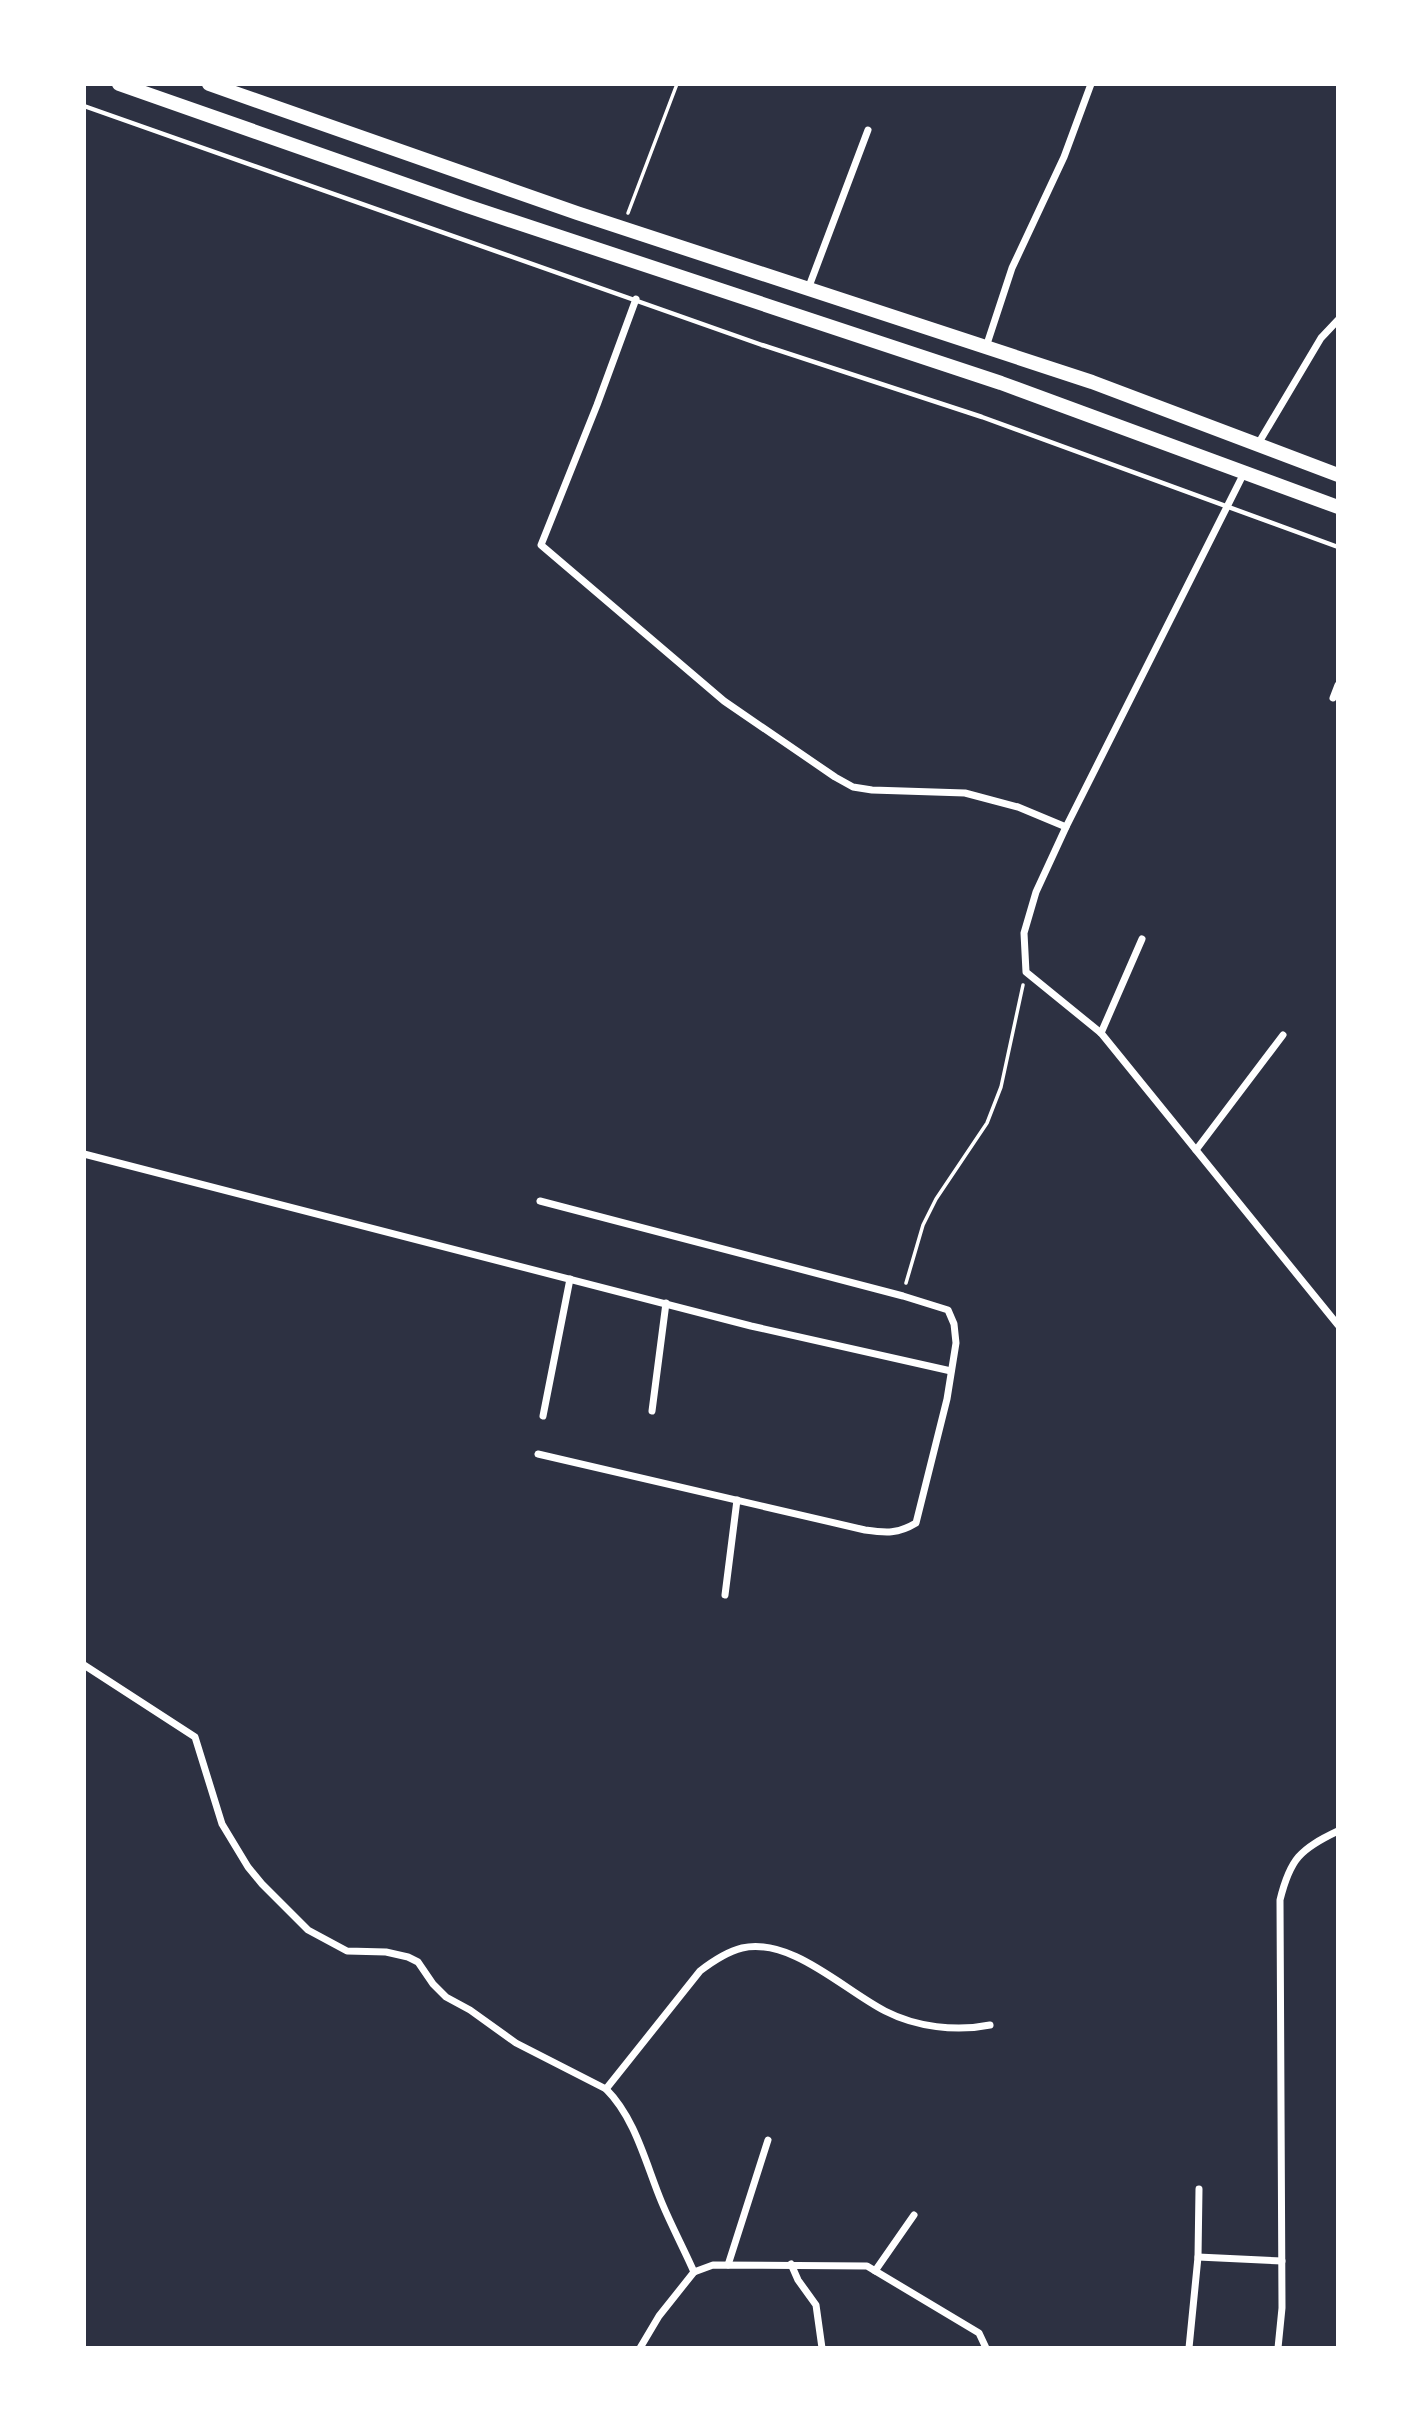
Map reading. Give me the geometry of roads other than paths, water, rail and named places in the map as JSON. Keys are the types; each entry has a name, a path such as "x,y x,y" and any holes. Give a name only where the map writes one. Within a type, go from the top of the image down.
{"highway":[{"path":"119,84 467,206 1001,383 1338,508"},
{"path":"209,84 623,228 1092,382 1338,475"}],"street":[{"path":"985,347 1012,268 1064,157 1091,84"},
{"path":"808,289 868,130"},
{"path":"636,299 541,545 724,701 853,787 965,793 1018,807 1066,827"},
{"path":"1258,445 1321,338 1338,320"},
{"path":"1244,473 1036,892 1024,933 1026,972 1101,1033 1338,1325"},
{"path":"1333,698 1338,685"},
{"path":"1101,1033 1142,939"},
{"path":"1196,1150 1283,1035"},
{"path":"84,1154 751,1326 951,1371"},
{"path":"538,1454 887,1534 902,1532 916,1523 947,1399 956,1343 954,1324 948,1310 540,1201"},
{"path":"543,1416 570,1279"},
{"path":"652,1411 666,1303"},
{"path":"725,1595 737,1500"},
{"path":"84,1665 195,1737 222,1824 261,1884 308,1930 347,1951 386,1952 418,1962 446,1997 470,2010 516,2043 606,2089 623,2107 662,2203 694,2272"},
{"path":"1278,2348 1282,2308 1280,1900 1286,1876 1298,1855 1338,1831"},
{"path":"606,2089 700,1971 717,1958 743,1948 770,1948 817,1966 878,2007 909,2020 952,2028 990,2025"},
{"path":"728,2265 768,2140"},
{"path":"1189,2348 1198,2257 1199,2189"},
{"path":"875,2271 914,2215"},
{"path":"1198,2257 1282,2261"},
{"path":"640,2348 659,2316 694,2272 713,2264 867,2266 979,2333 986,2348"},
{"path":"791,2264 798,2280 816,2305 822,2348"}],"lane":[{"path":"84,106 762,345 982,417 1338,547"}]}
